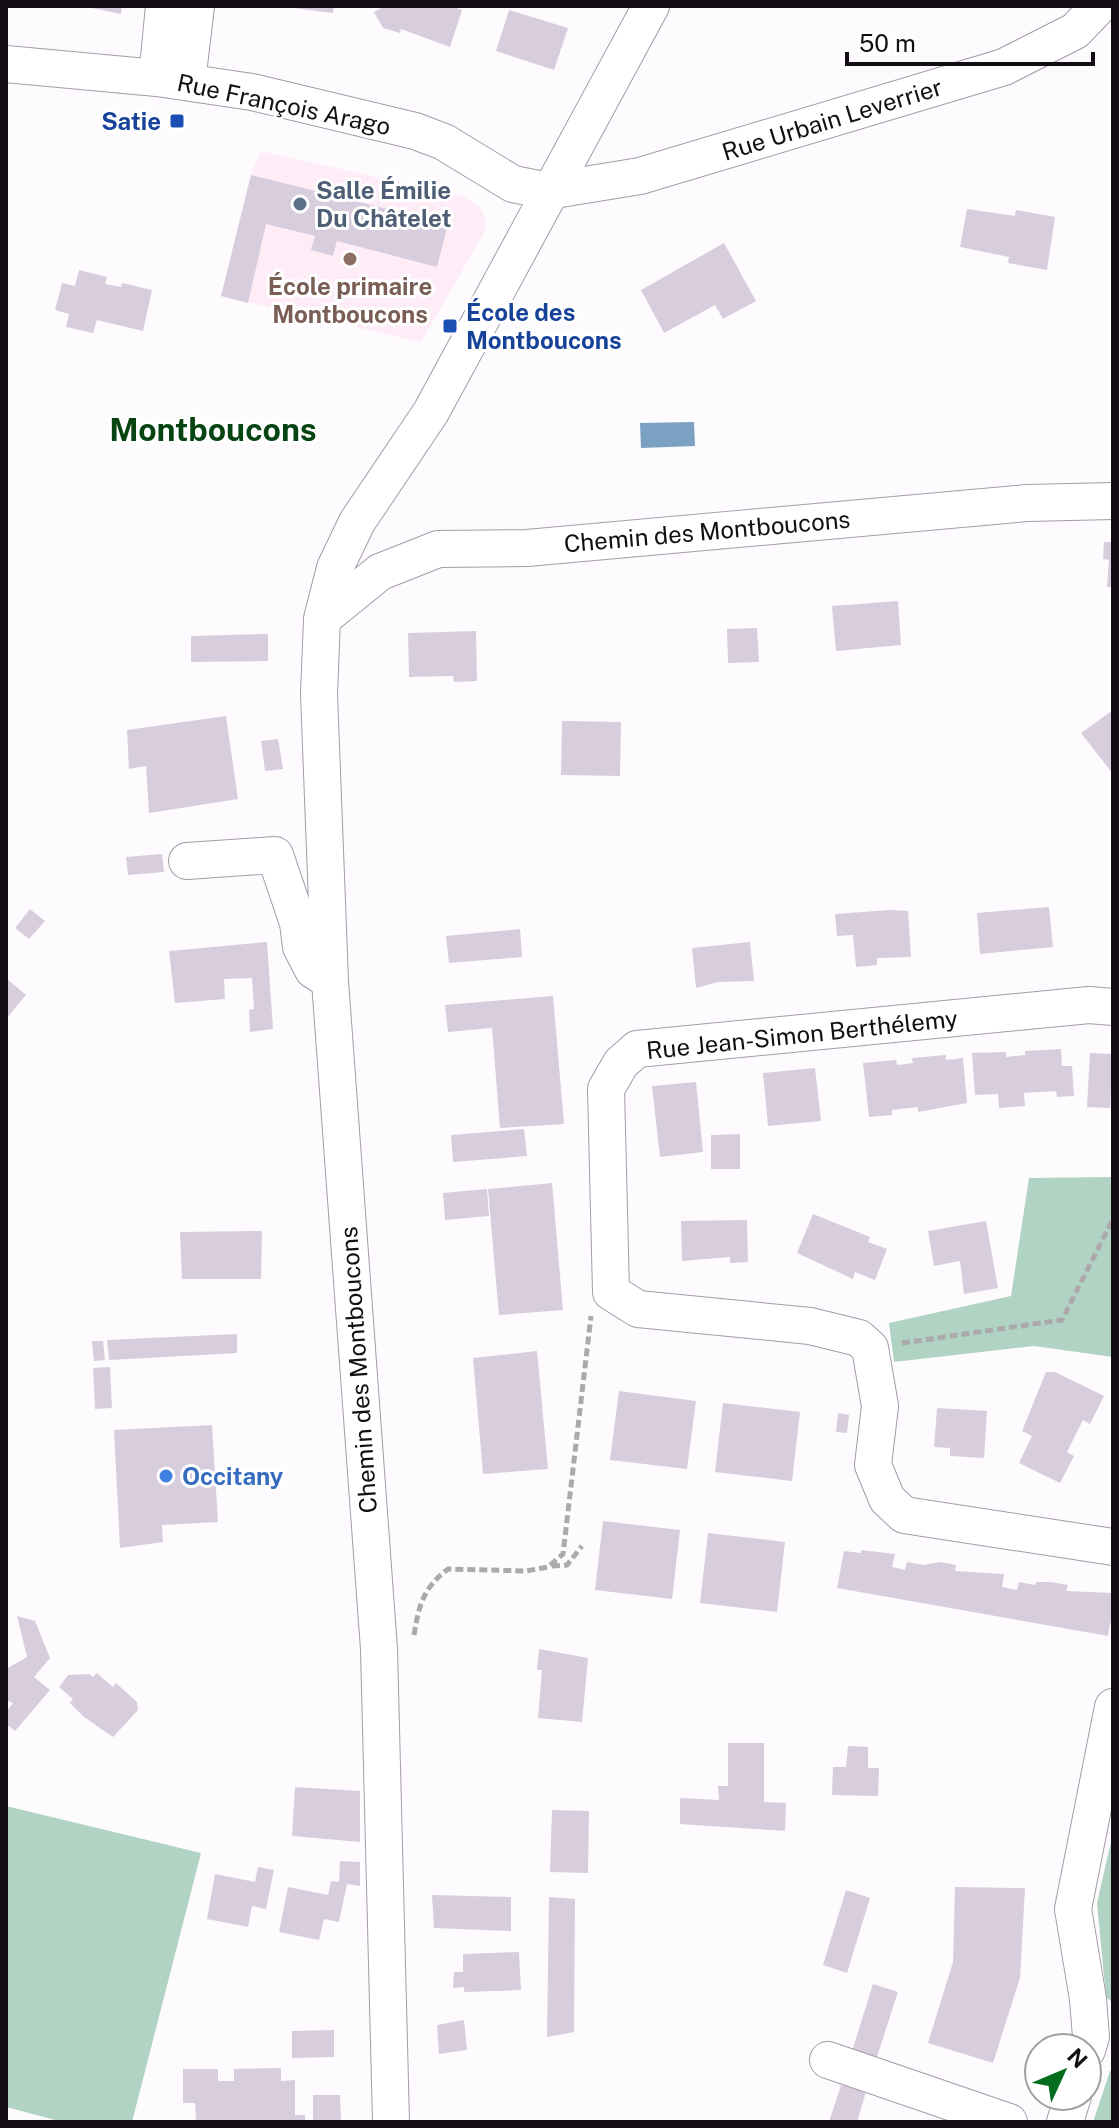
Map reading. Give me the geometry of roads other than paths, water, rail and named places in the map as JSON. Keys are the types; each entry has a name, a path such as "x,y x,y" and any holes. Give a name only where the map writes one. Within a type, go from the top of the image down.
{"street":[{"path":"164,6 172,80"},
{"path":"172,80 196,6"},
{"name":"Chemin des Montboucons","path":"391,2122 379,1649 330,981 319,694 322,619 335,568 357,522 431,412 548,191 651,6"},
{"name":"Rue Urbain Leverrier","path":"548,191 640,176 1004,67 1075,31 1099,6"},
{"name":"Rue François Arago","path":"6,64 172,80 252,92 415,131 444,142 513,184 548,191"},
{"name":"Chemin des Montboucons","path":"322,619 380,572 438,549 527,548 1027,503 1113,501"},
{"path":"187,861 275,855 298,923 301,947 313,970 330,981"},
{"name":"Rue Jean-Simon Berthélemy","path":"1113,1007 1089,1005 637,1049 621,1063 606,1089 611,1292 638,1309 810,1326 859,1338 870,1348 880,1406 873,1465 887,1499 904,1515 1113,1547"},
{"path":"1095,2032 1073,1909 1113,1707"},
{"path":"828,2060 1009,2122"}],"water":[{"path":"694,422 695,446 641,448 640,423"}],"place":[{"name":"Satie","path":"177,121"},
{"name":"Salle Émilie Du Châtelet","path":"300,204"},
{"name":"École primaire Montboucons","path":"350,259"},
{"name":"École des Montboucons","path":"450,326"},
{"name":"Occitany","path":"166,1476"}],"district":[{"name":"Montboucons","path":"213,429"}]}
